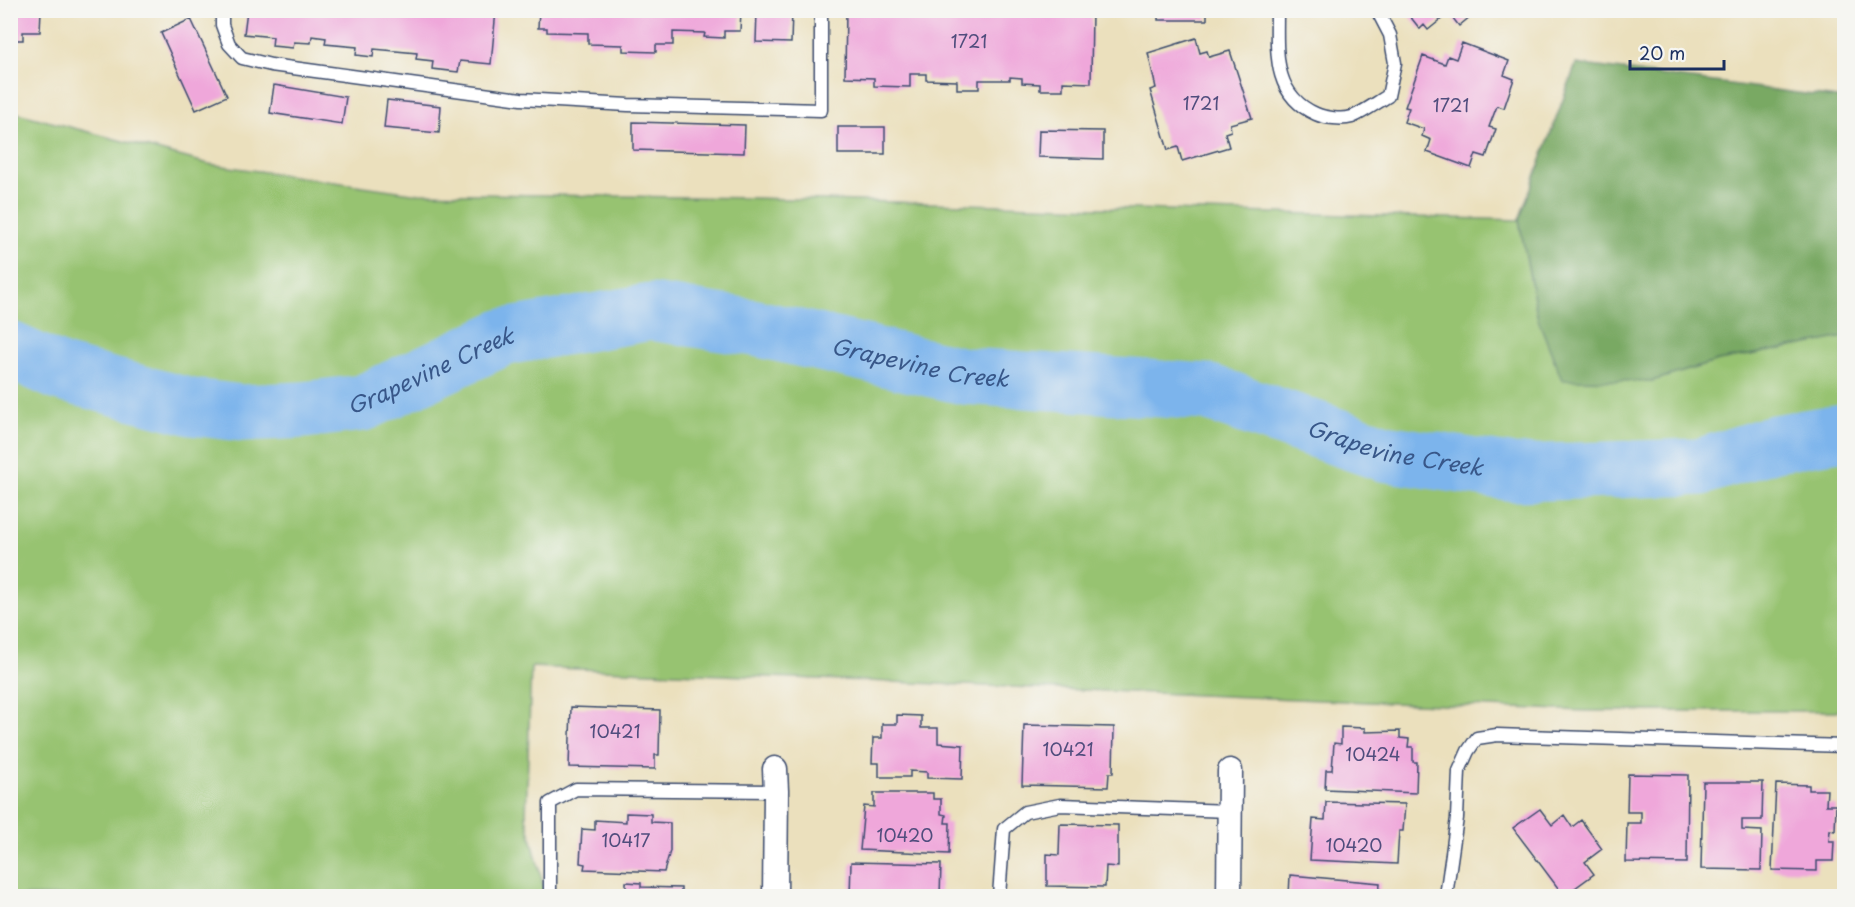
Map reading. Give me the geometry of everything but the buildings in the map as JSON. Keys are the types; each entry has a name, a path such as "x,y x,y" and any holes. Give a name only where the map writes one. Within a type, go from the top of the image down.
{"street":[{"path":"1229,897 1230,771"},
{"path":"775,897 776,780"}],"lane":[{"path":"222,10 222,26 229,44 242,58 271,65 520,99 628,105 821,110 821,10"},
{"path":"1277,10 1280,77 1290,96 1302,108 1324,118 1350,118 1388,96 1395,63 1390,35 1377,10"},
{"path":"1446,897 1457,818 1459,771 1477,738 1497,735 1845,746"},
{"path":"550,897 550,803 576,789 776,780"},
{"path":"999,897 1004,829 1025,812 1060,805 1230,811"}],"green space":[{"path":"1576,64 1844,99 1844,337 1718,361 1652,381 1562,380 1538,319 1519,220"},
{"path":"10,111 209,164 412,193 753,198 1519,220 1538,319 1652,381 1718,361 1844,337 1844,711 1585,711 531,667 526,817 546,896 11,896"}],"waterway":[{"name":"Grapevine Creek","path":"10,350 61,373 192,407 242,413 303,410 363,403 504,337 651,312 756,328 964,376 1207,392 1384,453 1515,473 1700,467 1775,443 1844,432"}]}
